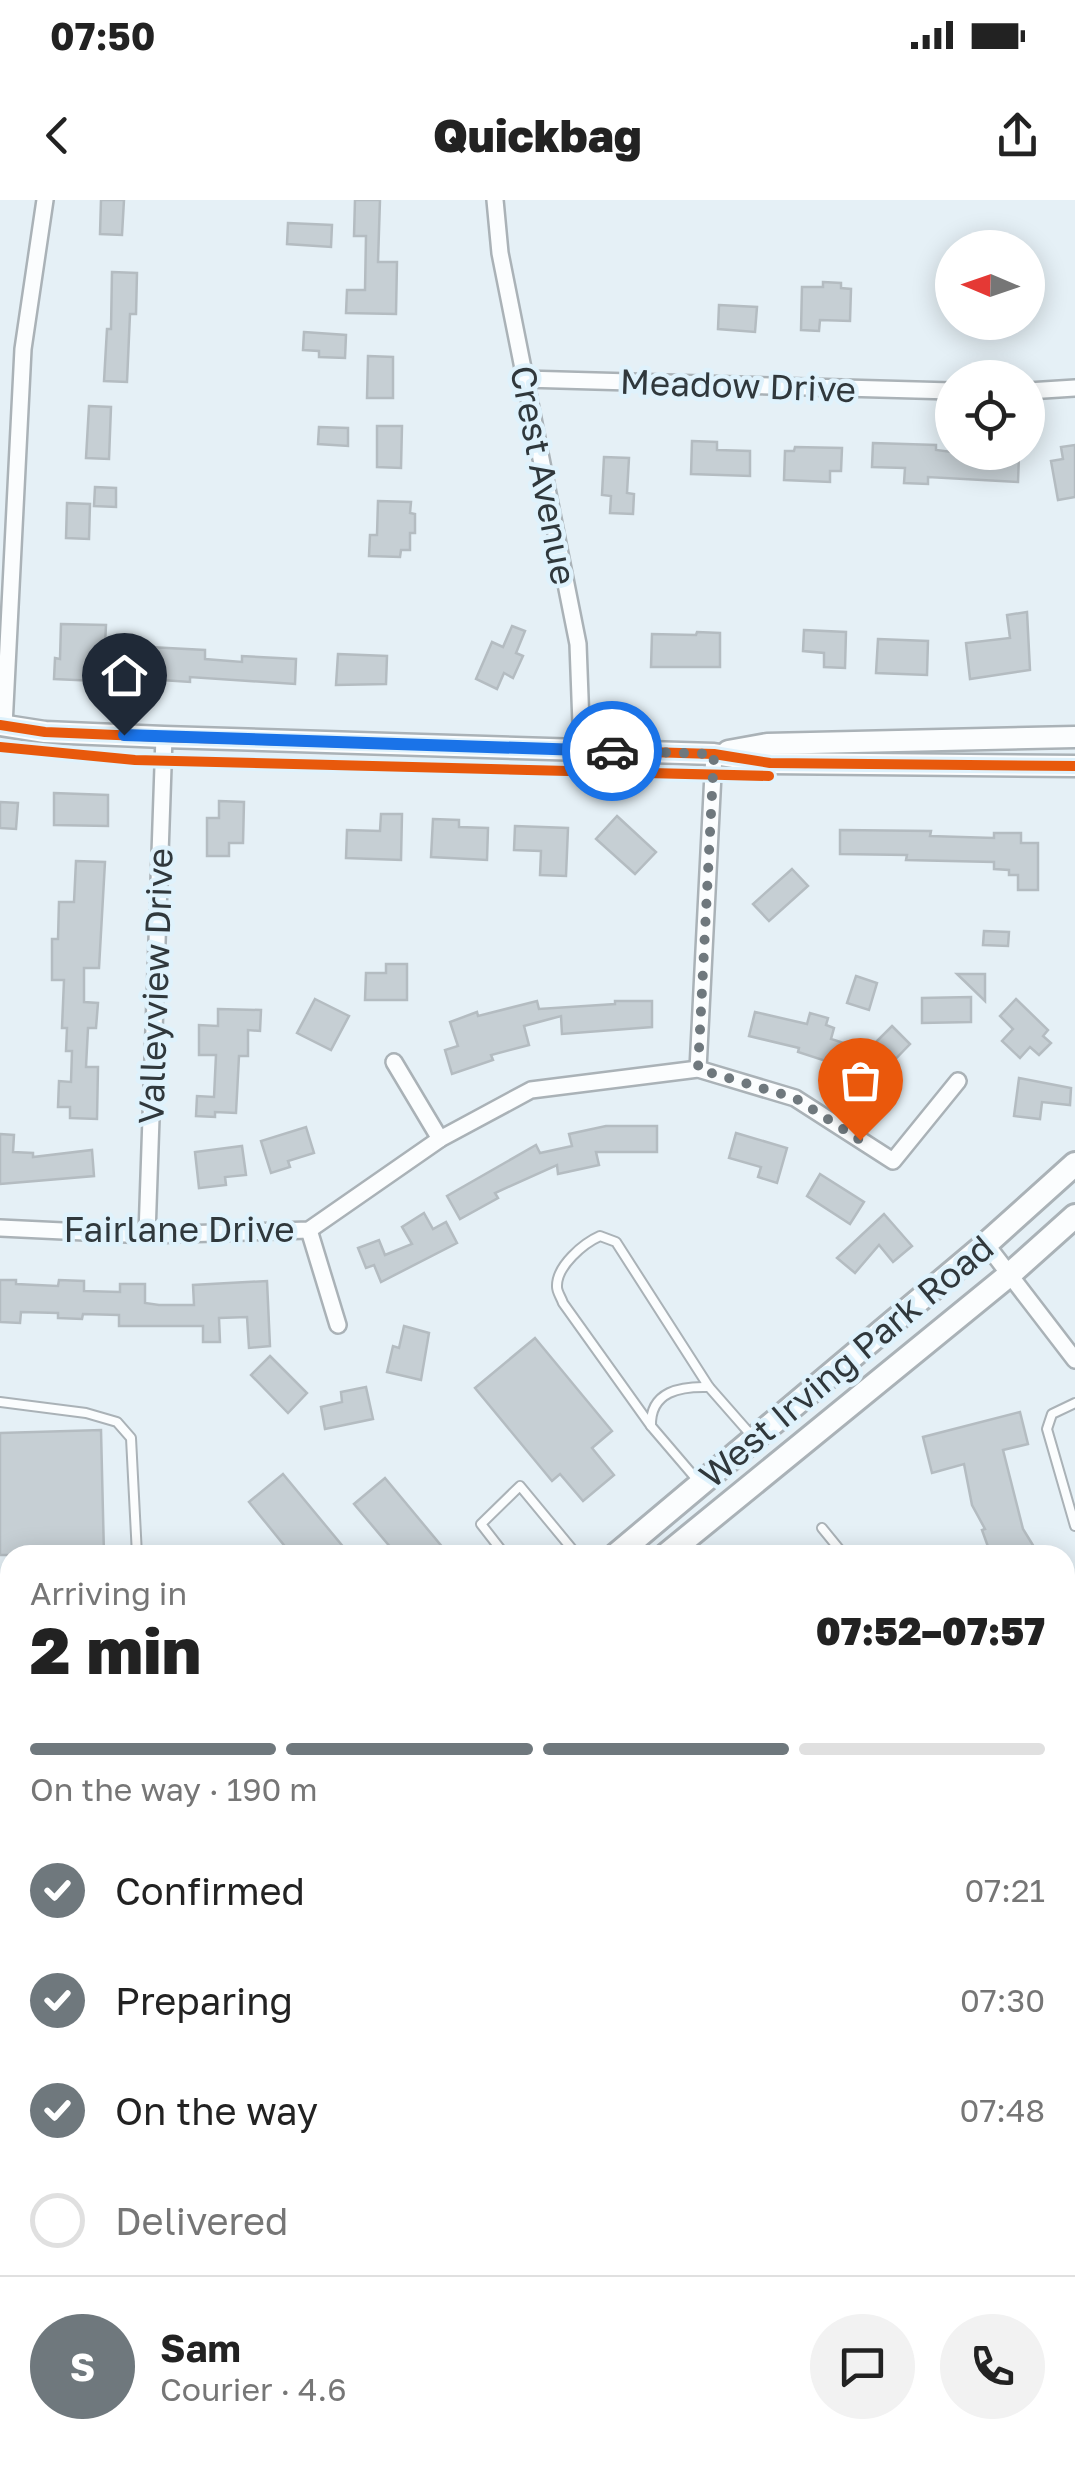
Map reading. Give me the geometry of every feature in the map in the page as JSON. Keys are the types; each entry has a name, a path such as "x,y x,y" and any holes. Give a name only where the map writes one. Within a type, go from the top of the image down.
{"main road":[{"name":"West Irving Park Road","path":"628,1545 986,1244 1075,1164"},
{"name":"West Irving Park Road","path":"678,1545 1009,1275 1075,1216"}],"street":[{"path":"45,200 22,349 2,726 164,737 714,754 770,762 1075,766"},
{"name":"Crest Avenue","path":"495,200 500,253 578,644 582,751"},
{"name":"Meadow Drive","path":"524,379 935,391"},
{"path":"1045,390 1075,388"},
{"name":"Valleyview Drive","path":"147,1235 164,737"},
{"path":"714,754 768,744 1075,737"},
{"path":"698,1069 714,754"},
{"path":"394,1062 440,1139"},
{"name":"Fairlane Drive","path":"0,1228 147,1235 309,1230 440,1139 531,1090 698,1069 795,1098 893,1162 958,1081"},
{"path":"309,1230 338,1325"},
{"path":"986,1244 1075,1360"}],"lane":[{"path":"700,1484 651,1426 563,1303 557,1286 562,1272 585,1243 600,1236 616,1242 709,1387 755,1439"},
{"path":"651,1426 658,1399 682,1386 709,1387"},
{"path":"0,1402 86,1413 117,1422 131,1438 136,1545"},
{"path":"1075,1403 1052,1414 1047,1430 1075,1526"},
{"path":"497,1545 481,1524 520,1486 569,1545"},
{"path":"822,1528 836,1545"}],"building":[{"path":"101,200 124,200 122,235 100,234"},
{"path":"355,200 380,200 378,262 397,262 396,314 346,313 347,290 365,290 366,236 354,236"},
{"path":"288,223 332,225 331,247 287,244"},
{"path":"112,272 137,273 136,314 130,314 127,382 104,381 107,329 111,329"},
{"path":"823,282 841,283 841,288 851,289 850,321 820,320 819,331 801,330 802,287 823,287"},
{"path":"719,305 757,307 755,332 718,329"},
{"path":"304,332 346,335 345,358 319,357 319,351 303,350"},
{"path":"368,356 393,357 393,398 367,398"},
{"path":"89,406 111,407 109,459 86,458"},
{"path":"377,426 402,426 401,468 377,467"},
{"path":"319,427 348,428 348,446 318,444"},
{"path":"692,441 717,442 717,450 750,451 750,476 691,474"},
{"path":"873,443 935,445 935,470 1018,470 1018,482 928,477 928,484 904,483 905,468 872,467"},
{"path":"1075,445 1075,497 1058,500 1051,461 1063,459 1061,447"},
{"path":"795,447 842,448 841,471 830,471 830,482 784,480 785,451 794,451"},
{"path":"604,457 629,458 627,493 634,494 633,514 610,513 611,496 602,495"},
{"path":"95,487 116,488 116,507 94,506"},
{"path":"378,501 411,502 415,533 410,533 410,550 401,550 400,557 369,556 370,535 377,535"},
{"path":"67,503 90,504 89,539 66,538"},
{"path":"1027,612 1030,670 970,679 966,643 1010,638 1007,615"},
{"path":"61,624 106,625 105,645 98,645 97,681 54,679 55,658 60,659"},
{"path":"512,626 525,631 516,653 523,656 513,678 504,673 497,689 476,679 492,642 503,647"},
{"path":"804,630 846,632 845,668 824,667 824,653 803,651"},
{"path":"720,633 720,667 651,667 652,634"},
{"path":"878,639 928,641 927,675 876,673"},
{"path":"149,647 205,650 205,659 296,659 295,684 190,677 190,682 147,679"},
{"path":"338,654 387,656 386,684 336,685"},
{"path":"54,793 108,795 108,826 54,825"},
{"path":"219,801 244,802 243,843 229,843 229,856 207,856 207,818 219,818"},
{"path":"0,802 18,803 16,829 0,828"},
{"path":"381,814 402,814 401,860 346,858 347,830 380,831"},
{"path":"617,816 656,852 635,874 596,839"},
{"path":"433,819 459,820 459,827 488,828 487,860 431,857"},
{"path":"515,826 568,828 566,876 540,875 541,851 514,850"},
{"path":"840,830 931,831 930,836 994,838 994,833 1021,833 1021,843 1038,843 1038,890 1018,890 1018,875 994,869 994,862 840,854"},
{"path":"76,861 105,862 99,968 84,968 84,1002 98,1003 96,1028 88,1028 86,1067 98,1067 97,1119 70,1118 70,1107 58,1107 59,1081 71,1082 72,1051 66,1051 67,1028 62,1028 64,980 52,980 52,939 58,939 59,902 74,902"},
{"path":"792,869 808,886 769,921 753,904"},
{"path":"984,931 1009,932 1008,946 983,945"},
{"path":"386,964 407,964 407,1000 365,1000 366,973 386,973"},
{"path":"957,974 985,974 985,1001"},
{"path":"856,976 877,983 869,1010 847,1003"},
{"path":"971,997 971,1022 922,1023 922,998"},
{"path":"315,999 349,1016 331,1050 297,1033"},
{"path":"1016,999 1048,1030 1043,1036 1051,1043 1039,1055 1030,1047 1020,1058 1002,1041 1013,1029 1000,1016"},
{"path":"537,1001 539,1009 652,1001 652,1027 562,1034 561,1016 524,1026 529,1045 491,1055 493,1060 452,1074 445,1050 458,1046 450,1022 477,1012 478,1016"},
{"path":"218,1009 261,1010 260,1031 248,1030 248,1056 239,1056 236,1113 196,1116 197,1096 214,1097 216,1055 199,1055 199,1025 218,1026"},
{"path":"755,1012 807,1024 810,1013 828,1018 826,1025 834,1028 831,1039 844,1043 838,1065 798,1052 799,1048 749,1036"},
{"path":"892,1026 910,1044 881,1074 863,1055"},
{"path":"1019,1078 1071,1088 1070,1105 1042,1102 1040,1119 1014,1116"},
{"path":"606,1126 657,1126 657,1152 596,1152 599,1165 558,1174 557,1165 495,1193 498,1198 460,1219 447,1196 536,1145 540,1153 572,1146 569,1134"},
{"path":"306,1127 314,1153 288,1161 290,1167 271,1173 261,1141"},
{"path":"736,1133 787,1148 777,1183 758,1177 761,1167 729,1158"},
{"path":"0,1134 14,1135 13,1152 33,1153 33,1157 92,1150 94,1176 0,1184"},
{"path":"242,1146 246,1175 225,1177 226,1185 199,1188 195,1152"},
{"path":"820,1174 864,1202 850,1224 807,1196"},
{"path":"424,1213 433,1229 446,1222 457,1243 381,1282 374,1265 366,1268 358,1248 379,1240 385,1255 412,1244 402,1227"},
{"path":"884,1214 912,1246 893,1262 879,1245 855,1273 837,1258"},
{"path":"0,1280 58,1286 59,1280 84,1281 84,1291 120,1292 120,1284 145,1284 145,1303 159,1305 194,1305 193,1285 267,1281 270,1346 249,1348 247,1317 219,1318 220,1342 203,1342 203,1326 119,1326 119,1315 83,1314 82,1319 58,1318 58,1313 21,1312 20,1323 0,1322"},
{"path":"404,1326 429,1333 421,1380 387,1372 393,1346 399,1348"},
{"path":"535,1338 612,1431 592,1448 614,1475 583,1501 560,1474 552,1481 475,1388"},
{"path":"270,1356 307,1393 288,1413 251,1375"},
{"path":"366,1387 373,1419 325,1429 321,1407 342,1402 341,1392"},
{"path":"1020,1412 1028,1444 1003,1450 1023,1529 1033,1545 987,1545 982,1530 985,1529 972,1505 964,1464 932,1473 923,1437"},
{"path":"101,1430 104,1545 0,1545 0,1433"},
{"path":"283,1474 342,1545 284,1545 249,1502"},
{"path":"385,1478 441,1545 389,1545 354,1504"}],"cycle path":[{"path":"0,725 45,732 164,737 714,754 770,763 1075,766"},
{"path":"0,747 135,760 769,776"}],"way so far":[{"path":"612,751 714,754 698,1069 795,1098 860,1140"}],"route":[{"path":"124,735 612,751"}]}
